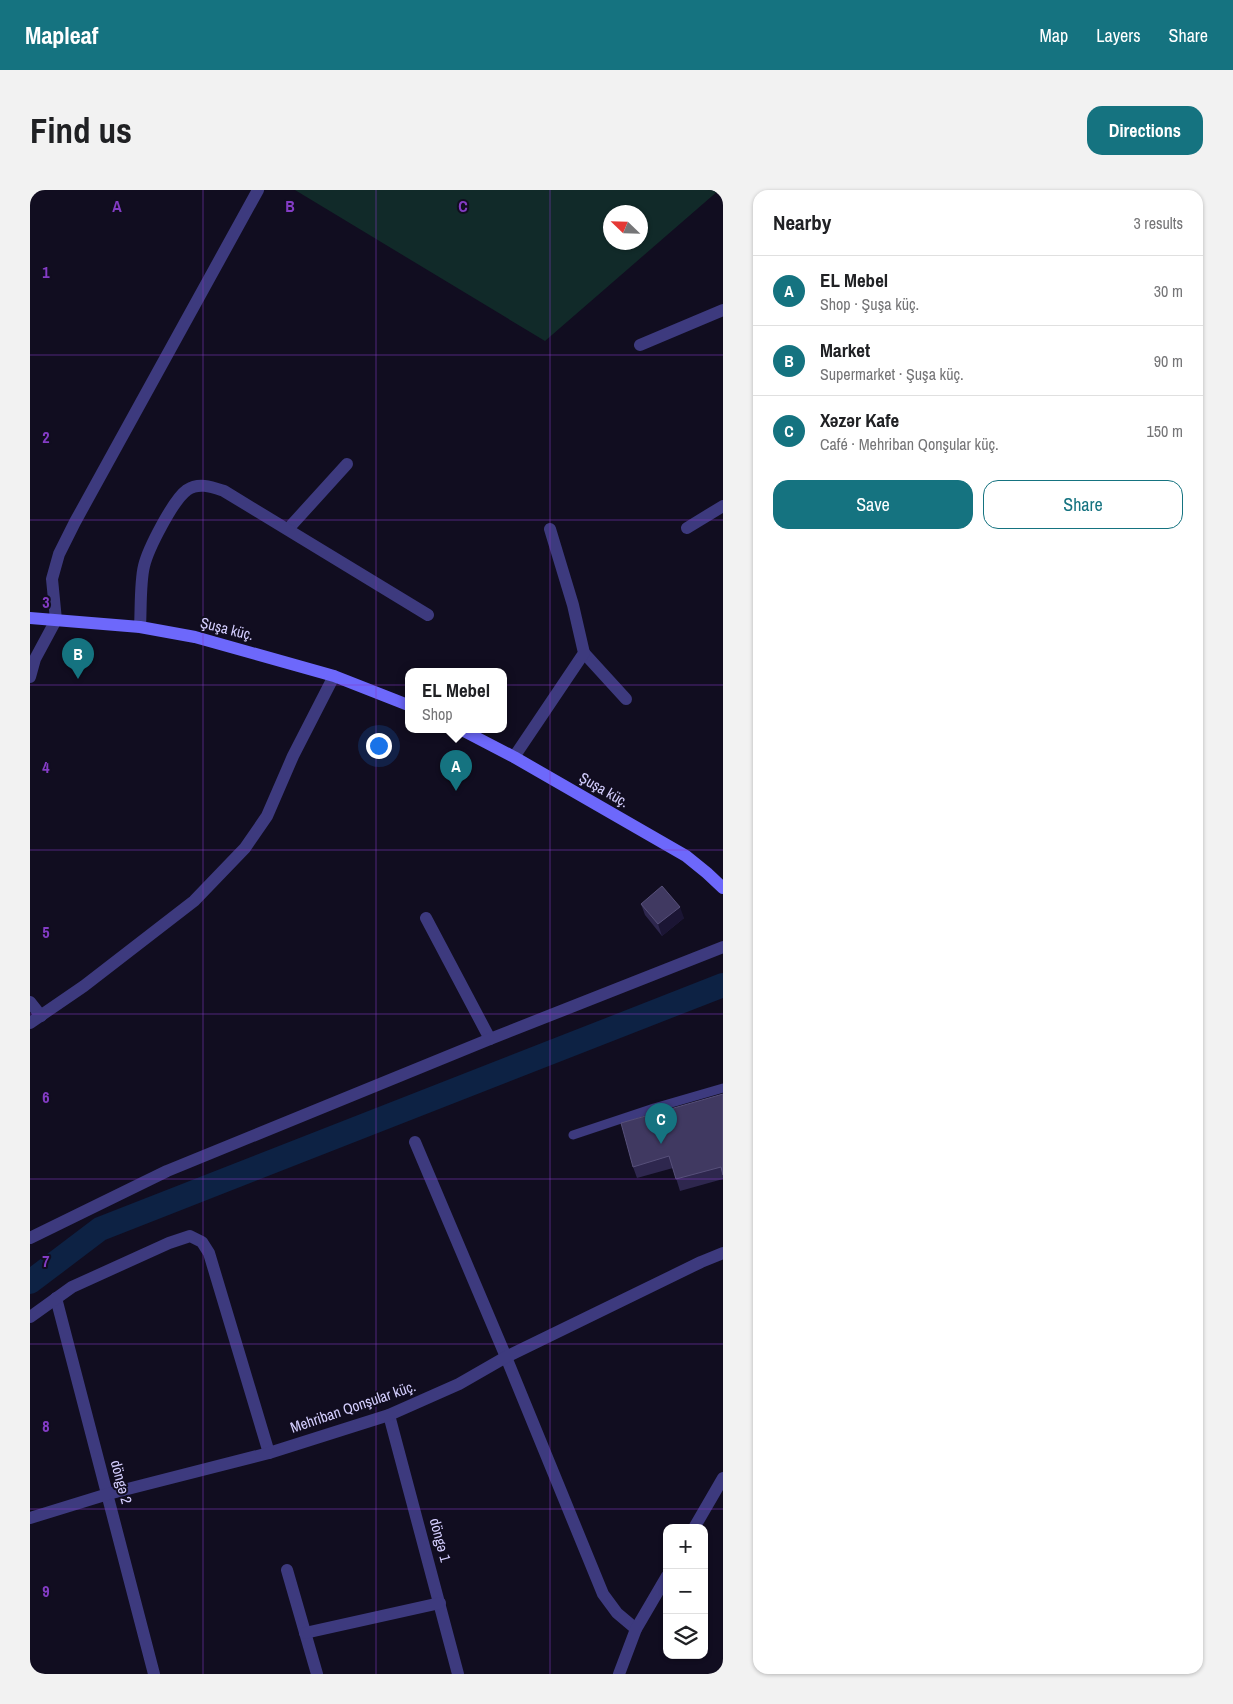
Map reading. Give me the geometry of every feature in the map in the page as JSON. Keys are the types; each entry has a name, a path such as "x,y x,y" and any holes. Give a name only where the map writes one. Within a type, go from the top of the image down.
{"street":[{"path":"30,676 35,659 56,620 52,579 59,554 258,190"},
{"path":"640,345 723,310"},
{"path":"288,529 347,464"},
{"path":"140,627 143,566 151,546 173,506 188,490 204,485 224,491 428,615"},
{"path":"687,528 723,506"},
{"path":"550,529 573,605 584,653 626,699"},
{"name":"Şuşa küç.","path":"30,618 140,627 195,637 334,676 405,704"},
{"path":"514,757 584,653"},
{"path":"30,1002 35,1019 84,986 194,901 245,848 267,816 293,756 334,676"},
{"name":"Şuşa küç.","path":"468,733 514,757 686,856 723,888"},
{"path":"426,918 490,1039"},
{"path":"30,1238 167,1171 490,1039 723,947"},
{"path":"415,1142 603,1594 617,1613 636,1629"},
{"path":"30,1317 72,1286 169,1243 190,1236 202,1242 209,1252 269,1453"},
{"name":"Mehriban Qonşular küç.","path":"30,1518 108,1494 269,1453 388,1415 459,1384 506,1357 723,1253"},
{"name":"döngə 2","path":"56,1298 154,1674"},
{"name":"döngə 1","path":"388,1415 458,1674"},
{"path":"696,1524 723,1478"},
{"path":"287,1570 317,1674"},
{"path":"619,1674 636,1629 663,1583"},
{"path":"305,1633 440,1604"}],"lane":[{"path":"573,1135 654,1108 723,1088"}],"green space":[{"path":"295,190 719,190 545,341"}],"building":[{"path":"662,886 680,907 658,924 641,904"},
{"path":"723,1094 723,1175 721,1167 676,1179 669,1156 633,1167 621,1123"}],"waterway":[{"path":"30,1282 100,1229 723,985"}],"place":[{"name":"Market","path":"78,679"},
{"name":"EL Mebel","path":"456,791"},
{"name":"Xəzər Kafe","path":"661,1144"}]}
